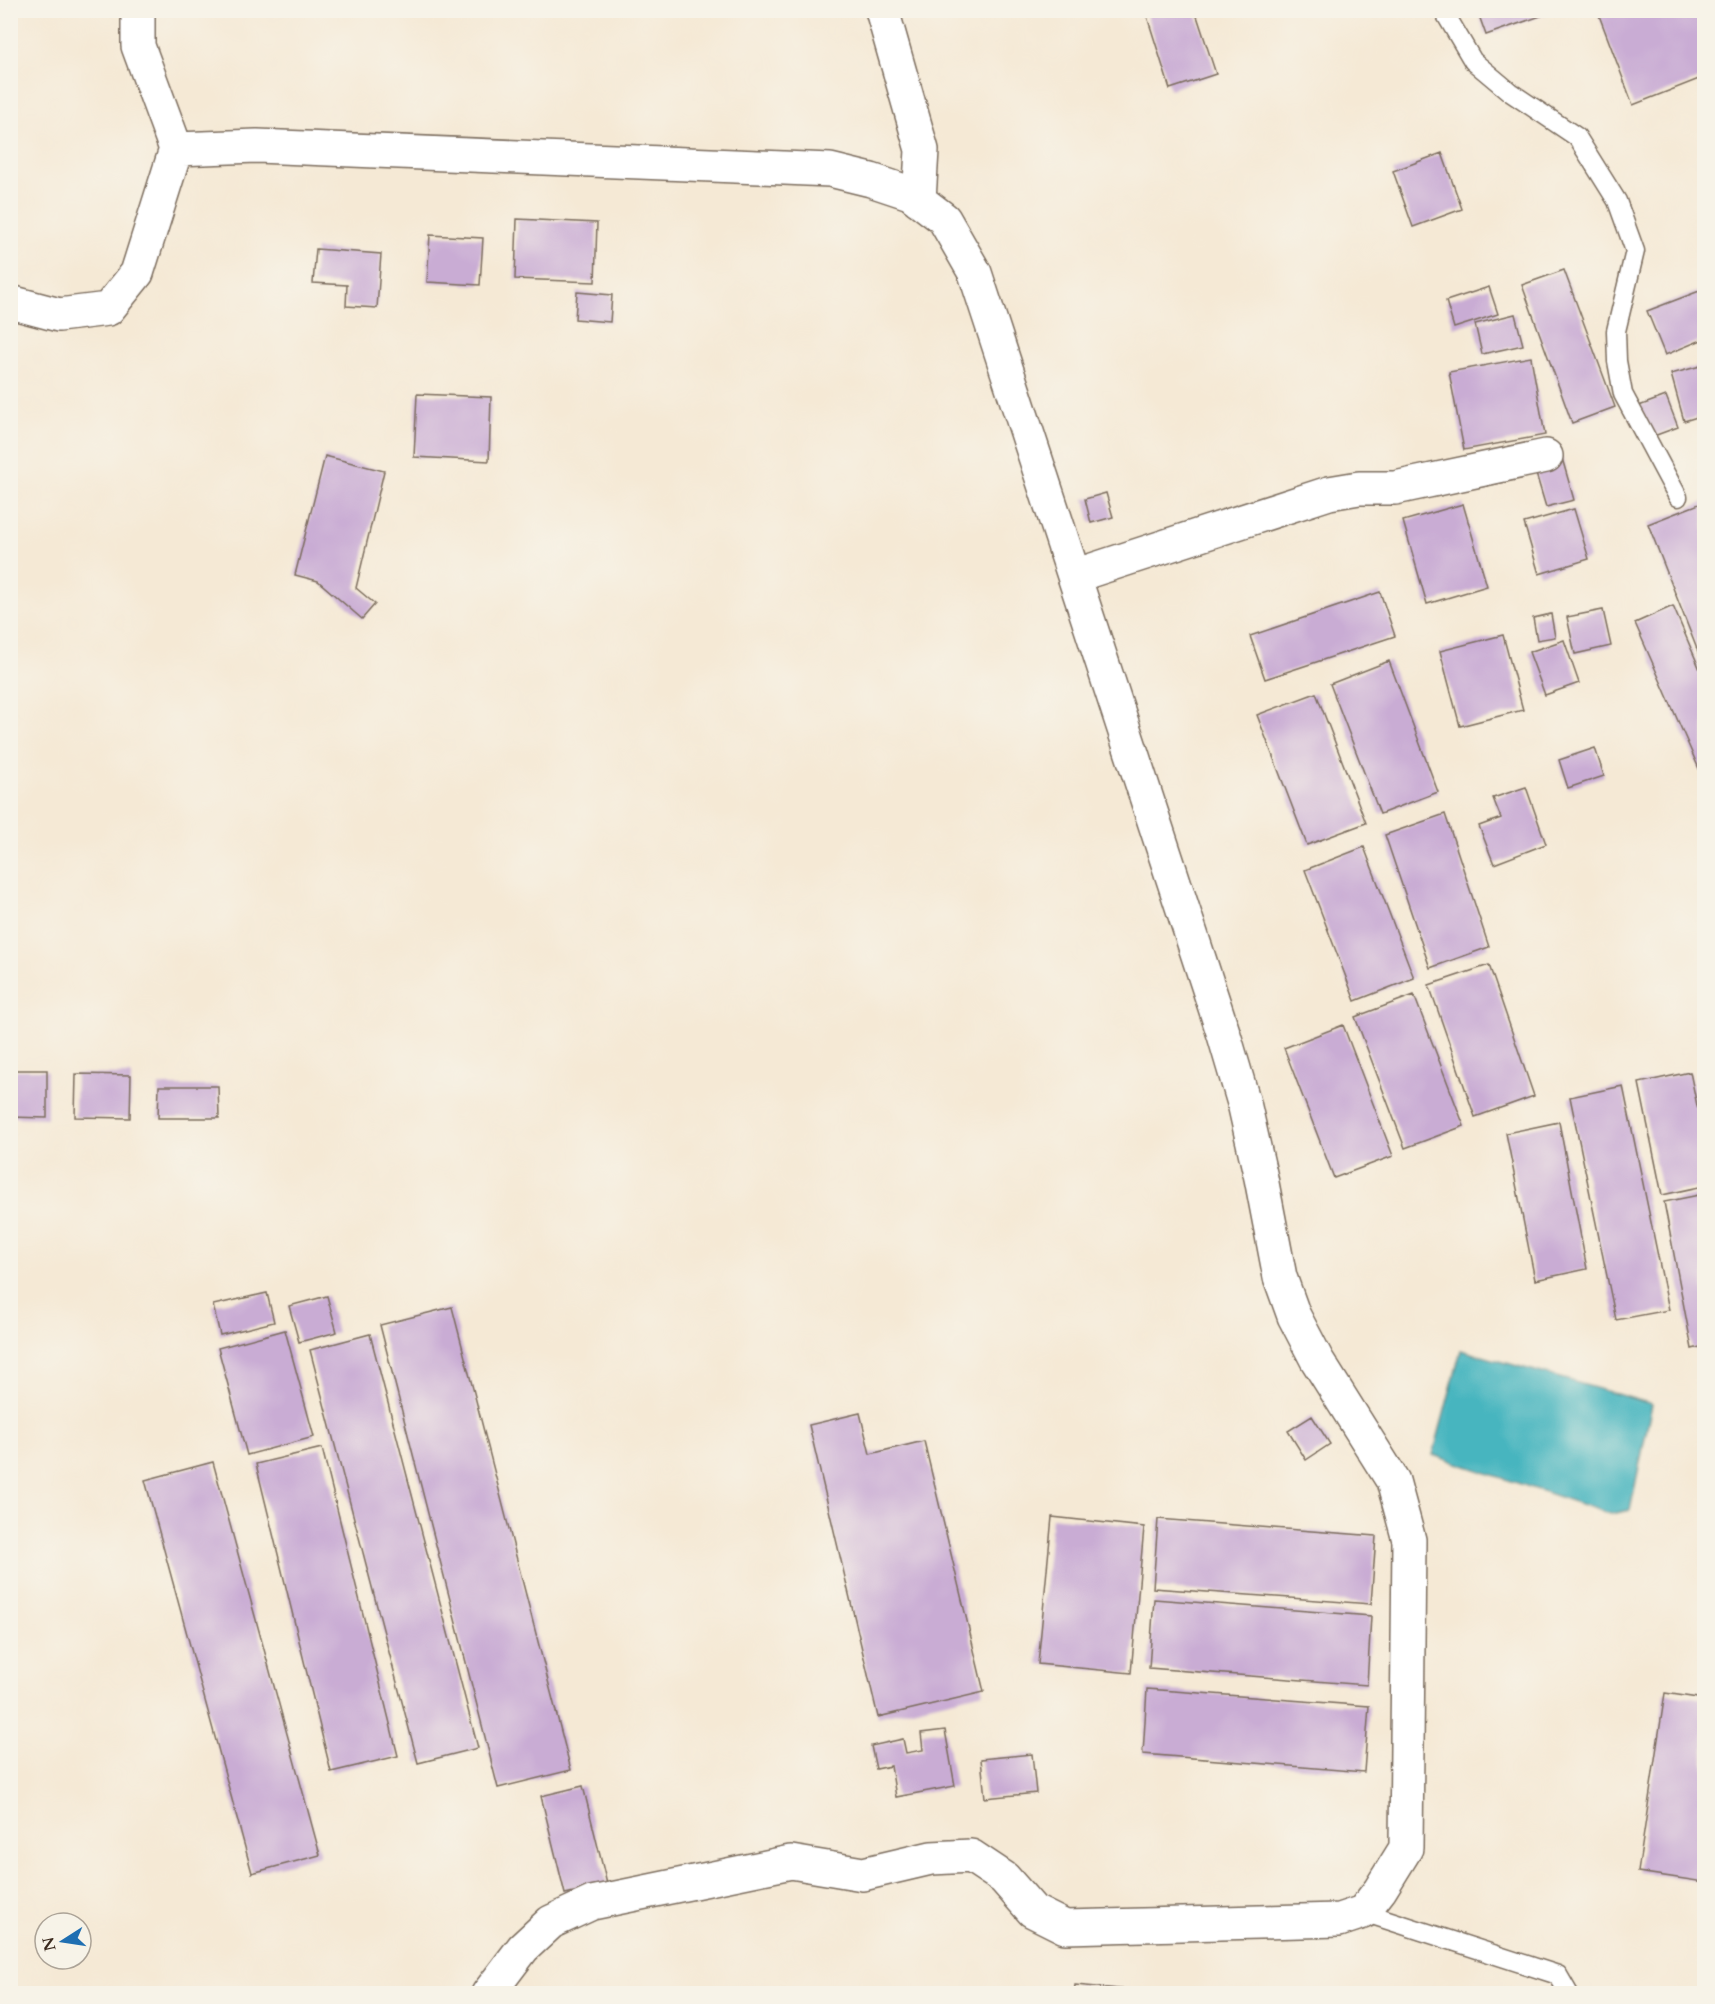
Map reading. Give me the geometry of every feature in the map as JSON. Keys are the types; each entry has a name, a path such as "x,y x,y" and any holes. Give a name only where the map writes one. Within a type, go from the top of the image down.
{"street":[{"path":"10,302 59,315 108,309 137,273 176,149 138,46 138,10"},
{"path":"882,10 922,150 919,200"},
{"path":"176,149 257,146 830,170 910,193 944,219 975,273 1224,1035 1244,1103 1280,1277 1294,1316 1317,1360 1393,1481 1409,1540 1406,1848 1380,1890 1363,1912 1339,1920 1065,1927 1033,1911 1004,1878 971,1856 931,1858 863,1874 791,1862 592,1903 550,1922 523,1948 488,1994"},
{"path":"1074,576 1329,493 1359,488 1395,488 1546,456"}],"lane":[{"path":"1443,10 1473,61 1510,92 1576,137 1617,201 1635,251 1616,331 1617,361 1623,394 1678,497"},
{"path":"1363,1912 1558,1975 1569,1994"}],"water":[{"path":"1461,1350 1652,1404 1630,1510 1611,1514 1433,1455"}],"building":[{"path":"1145,10 1195,10 1216,74 1170,89"},
{"path":"1477,10 1555,10 1555,11 1486,35"},
{"path":"1597,10 1704,10 1704,77 1633,105"},
{"path":"1442,153 1462,209 1413,227 1393,171"},
{"path":"517,219 597,223 595,282 515,279"},
{"path":"430,235 483,238 480,285 427,282"},
{"path":"316,249 381,254 377,308 346,306 347,285 313,283"},
{"path":"1564,270 1615,407 1572,423 1522,285"},
{"path":"1489,287 1498,314 1454,328 1446,301"},
{"path":"1702,290 1704,339 1665,355 1647,311"},
{"path":"577,292 612,295 610,322 575,319"},
{"path":"1515,314 1523,345 1482,354 1475,324"},
{"path":"1531,357 1545,435 1464,450 1449,372"},
{"path":"1704,365 1704,415 1684,421 1671,374"},
{"path":"417,394 491,397 489,461 414,457"},
{"path":"1666,396 1678,427 1651,437 1639,406"},
{"path":"325,456 384,471 356,588 375,604 362,619 318,581 295,575"},
{"path":"1562,458 1574,500 1546,507 1534,467"},
{"path":"1106,493 1113,517 1091,523 1085,499"},
{"path":"1704,502 1704,667 1648,524"},
{"path":"1463,504 1487,586 1427,604 1403,521"},
{"path":"1574,509 1589,559 1539,574 1524,523"},
{"path":"1380,592 1395,636 1265,679 1250,636"},
{"path":"1673,606 1704,679 1704,769 1700,771 1635,623"},
{"path":"1603,610 1611,646 1575,654 1567,617"},
{"path":"1551,614 1555,637 1537,640 1533,618"},
{"path":"1503,635 1523,710 1460,726 1440,651"},
{"path":"1564,640 1579,683 1545,695 1529,652"},
{"path":"1389,661 1438,792 1380,814 1330,684"},
{"path":"1316,693 1366,823 1307,845 1257,715"},
{"path":"1595,748 1604,776 1568,788 1559,760"},
{"path":"1526,787 1546,844 1494,864 1479,826 1501,818 1493,798"},
{"path":"1445,814 1489,947 1430,968 1385,835"},
{"path":"1364,847 1414,978 1355,1001 1305,870"},
{"path":"1489,965 1534,1096 1475,1117 1429,985"},
{"path":"1414,995 1464,1126 1405,1148 1355,1017"},
{"path":"1343,1025 1393,1156 1334,1178 1284,1048"},
{"path":"10,1070 47,1070 47,1118 10,1117"},
{"path":"1690,1072 1704,1139 1704,1186 1662,1195 1639,1083"},
{"path":"76,1074 131,1075 130,1118 75,1117"},
{"path":"159,1086 218,1086 219,1118 158,1118"},
{"path":"1623,1086 1669,1310 1616,1320 1570,1097"},
{"path":"1559,1122 1587,1269 1535,1280 1506,1133"},
{"path":"1704,1194 1704,1346 1692,1349 1664,1202"},
{"path":"267,1293 274,1322 220,1335 213,1305"},
{"path":"327,1296 337,1332 299,1342 289,1306"},
{"path":"452,1307 571,1770 498,1788 380,1325"},
{"path":"285,1330 314,1437 247,1455 218,1348"},
{"path":"370,1334 478,1748 418,1763 310,1350"},
{"path":"860,1413 870,1454 924,1441 984,1692 878,1717 809,1425"},
{"path":"1312,1416 1330,1444 1306,1460 1288,1431"},
{"path":"322,1448 398,1756 331,1772 256,1464"},
{"path":"213,1462 320,1855 252,1873 145,1480"},
{"path":"1052,1517 1144,1527 1131,1673 1038,1664"},
{"path":"1158,1519 1376,1536 1371,1604 1153,1588"},
{"path":"1154,1599 1371,1616 1367,1685 1149,1668"},
{"path":"1147,1689 1369,1706 1364,1772 1143,1754"},
{"path":"1665,1693 1704,1699 1704,1882 1638,1872"},
{"path":"945,1730 955,1786 896,1797 891,1766 876,1769 871,1746 903,1739 906,1753 923,1750 921,1733"},
{"path":"1032,1754 1036,1793 985,1798 981,1759"},
{"path":"583,1786 607,1884 565,1894 541,1796"},
{"path":"1075,1985 1151,1992 1151,1994 1074,1994"}]}
